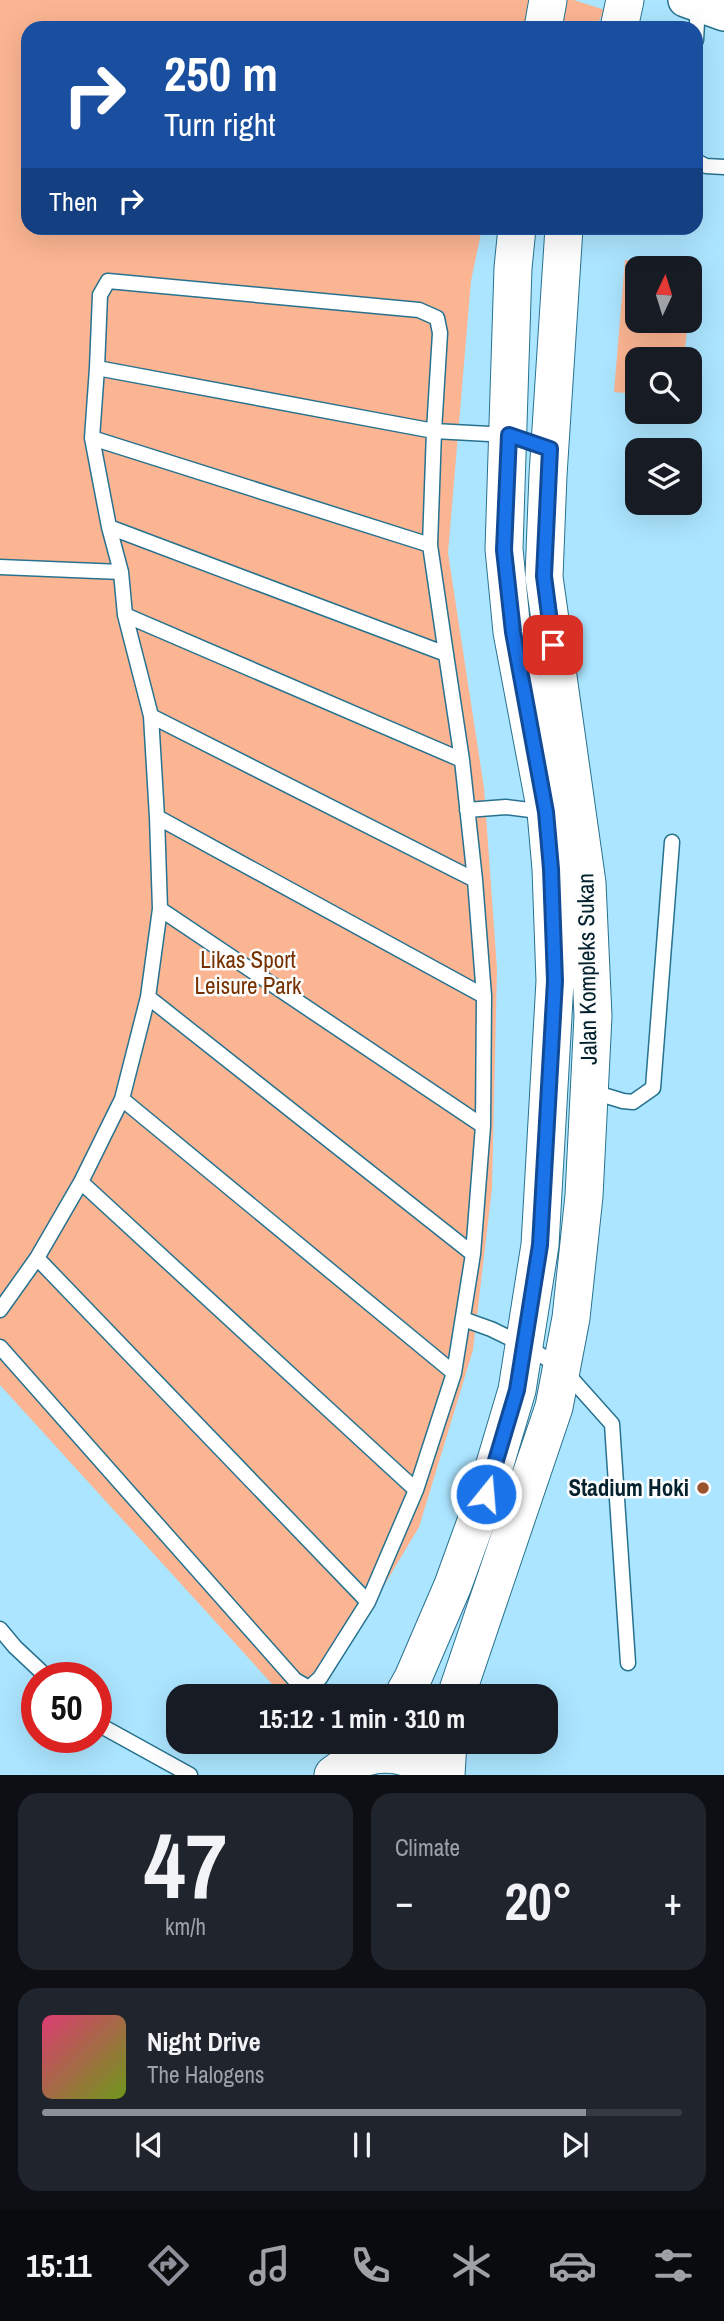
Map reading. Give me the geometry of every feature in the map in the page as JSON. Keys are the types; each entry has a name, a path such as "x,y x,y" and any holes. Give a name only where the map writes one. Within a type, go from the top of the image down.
{"main road":[{"path":"544,21 548,0"},
{"path":"620,21 625,0"},
{"name":"Jalan Kompleks Sukan","path":"460,1684 554,1407 562,1368 571,1318 584,1196 593,1016 587,883 561,813 513,632 504,550 516,235"},
{"name":"Jalan Kompleks Sukan","path":"408,1684 453,1585 486,1494 517,1390 540,1245 553,1043 551,869 561,813 544,576 564,235"},
{"path":"333,1775 362,1754"},
{"path":"393,1754 419,1762 436,1775"},
{"path":"446,1775 447,1754"}],"lane":[{"path":"703,164 724,167"},
{"path":"0,1310 37,1258 81,1182 122,1099 148,997 160,909 151,716 125,615 121,572 109,527 92,438 100,295 108,281 419,310 437,318 440,333 430,545 462,760 475,880 484,996 483,1126 473,1254 454,1373 416,1490 368,1602 320,1678 309,1688 295,1680 0,1347"},
{"path":"97,368 434,431 509,435 550,449"},
{"path":"92,438 430,545"},
{"path":"109,527 446,654"},
{"path":"0,566 121,572"},
{"path":"125,615 462,760"},
{"path":"151,716 475,880"},
{"path":"467,810 506,807 561,813"},
{"path":"157,817 484,996"},
{"path":"589,1090 633,1102 653,1088 672,842"},
{"path":"160,909 483,1126"},
{"path":"148,997 473,1254"},
{"path":"122,1099 454,1373"},
{"path":"81,1182 416,1490"},
{"path":"37,1258 368,1602"},
{"path":"463,1319 526,1346 562,1368 612,1424 628,1663"},
{"path":"0,1629 31,1662"},
{"path":"112,1732 190,1775"}],"green space":[{"name":"Likas Sport Leisure Park","path":"0,0 531,0 526,21 21,21 21,235 481,235 471,281 448,553 484,788 497,969 492,1188 473,1350 419,1527 325,1684 272,1684 0,1385"},
{"path":"566,0 605,10 599,21 562,21"},
{"path":"625,260 625,333 687,333 685,347 625,347 625,393 614,392"}],"place":[{"name":"Stadium Hoki","path":"703,1488"}],"route":[{"path":"486,1494 517,1390 540,1245 555,981 546,812 513,632 504,550 509,435 550,449 544,576 553,645"}]}
